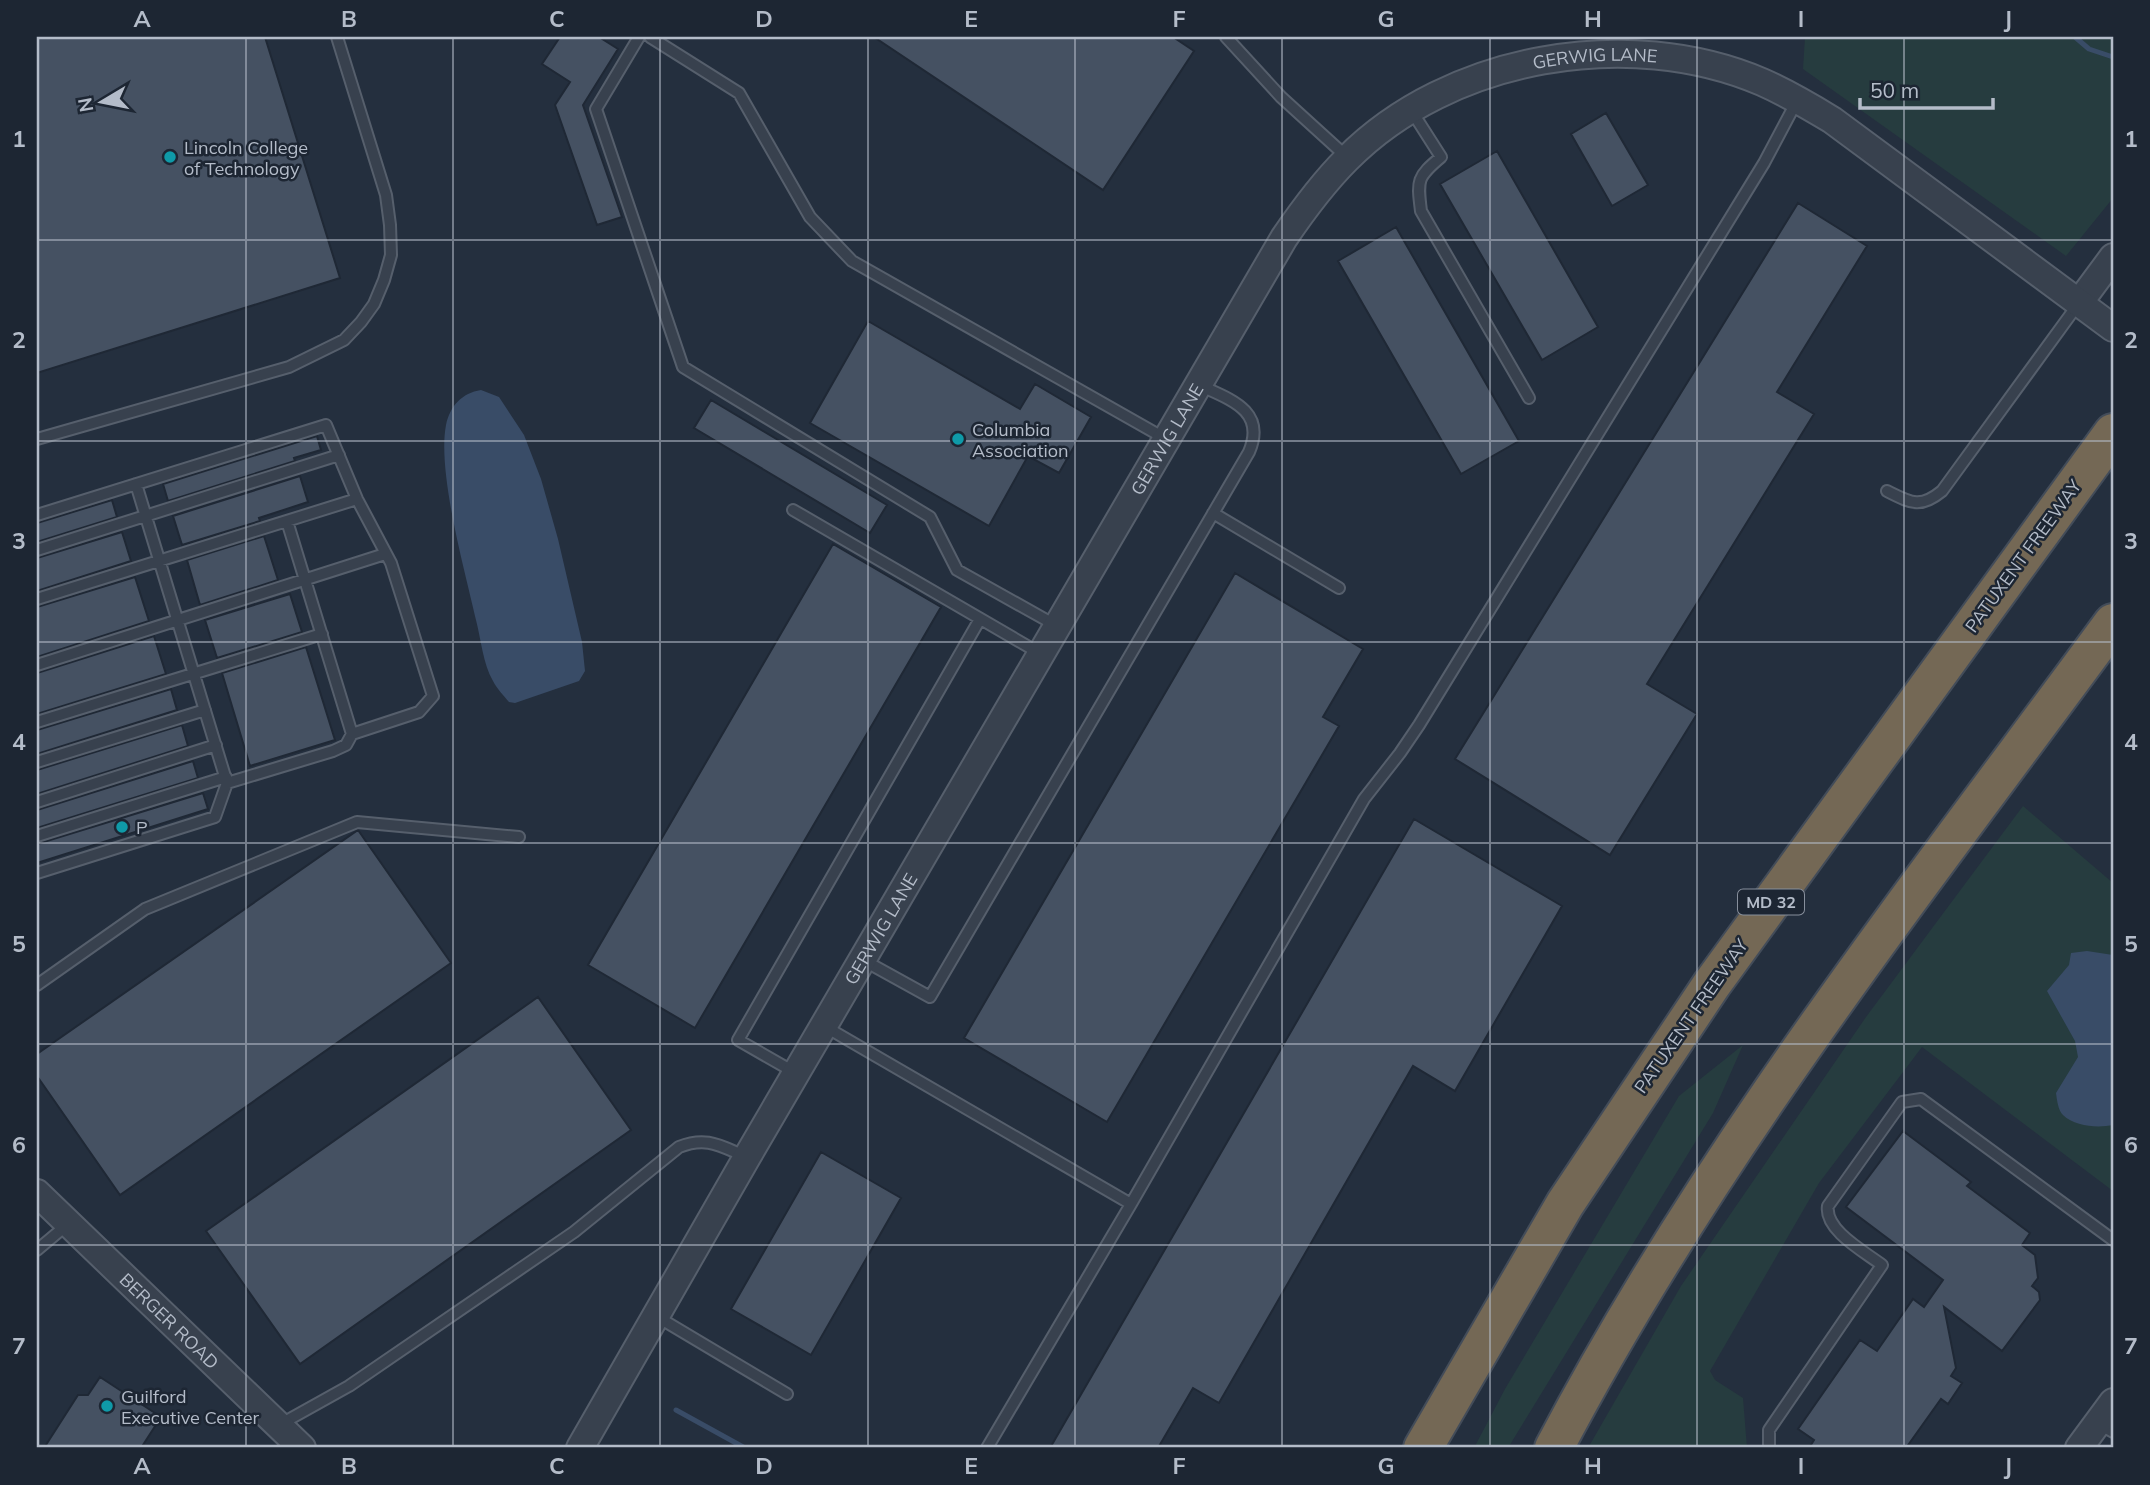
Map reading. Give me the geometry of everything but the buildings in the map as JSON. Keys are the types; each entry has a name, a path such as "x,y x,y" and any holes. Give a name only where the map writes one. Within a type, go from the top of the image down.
{"highway":[{"name":"PATUXENT FREEWAY","path":"1423,1448 1565,1204 1712,984 2113,433"},
{"path":"1554,1448 1607,1351 1723,1162 1805,1043 2113,623"}],"street":[{"name":"GERWIG LANE","path":"580,1448 1284,238 1306,206 1348,158 1391,123 1444,92 1500,71 1572,55 1612,49 1721,69 1760,81 1832,120 2113,328"},
{"path":"2079,303 2113,257"},
{"name":"BERGER ROAD","path":"37,1193 302,1448"},
{"path":"2079,1448 2105,1427 2113,1402"}],"lane":[{"path":"37,439 289,367 344,340 361,322 374,304 384,280 391,255 390,225 386,195 337,37"},
{"path":"639,37 596,109 683,367 930,517 957,570 1057,626"},
{"path":"650,37 739,93 810,217 852,261 1166,439"},
{"path":"1226,37 1281,97 1348,158"},
{"path":"988,1448 1364,799 1419,725 1764,163 1798,100"},
{"path":"1411,110 1441,158 1422,173 1419,187 1421,211 1529,398"},
{"path":"1887,491 1908,502 1921,503 1942,491 2079,303"},
{"path":"863,960 930,997 1249,452 1254,430 1244,408 1198,385"},
{"path":"37,515 326,425 357,499 391,564 433,696 419,712 352,734 346,745 333,751 37,836"},
{"path":"37,550 339,455"},
{"path":"37,873 215,817 227,780 136,484"},
{"path":"37,599 357,499"},
{"path":"793,510 1041,654"},
{"path":"1213,513 1339,588"},
{"path":"286,521 352,734"},
{"path":"37,665 385,554"},
{"path":"797,1074 738,1040 980,619"},
{"path":"37,722 322,634"},
{"path":"37,762 205,710"},
{"path":"37,802 216,746"},
{"path":"37,985 145,909 357,822 519,837"},
{"path":"824,1026 1131,1204"},
{"path":"1769,1448 1769,1430 1882,1265 1832,1227 1827,1214 1828,1206 1902,1102 1921,1099 2113,1240"},
{"path":"279,1425 349,1387 574,1232 679,1147 694,1141 709,1141 747,1157"},
{"path":"37,1250 68,1224"},
{"path":"656,1316 787,1394"}],"green space":[{"path":"1805,37 2113,37 2113,198 2066,256 1803,69"},
{"path":"2023,806 2113,883 2113,1191 1922,1047 1819,1183 1710,1371 1715,1380 1743,1398 1747,1448 1588,1448 1681,1286 1866,1017"},
{"path":"1743,1045 1713,1113 1508,1448 1474,1448 1505,1389 1679,1096"}],"water":[{"path":"481,390 499,397 524,435 541,479 558,539 582,642 585,671 579,681 515,703 509,702 499,690 487,667 453,522 445,468 444,445 450,412 463,397"},
{"path":"2087,951 2113,955 2113,1125 2107,1126 2087,1126 2068,1119 2060,1110 2056,1093 2078,1057 2075,1041 2047,991 2069,965 2071,953"}],"waterway":[{"path":"2075,37 2089,49 2113,57"},
{"path":"676,1410 745,1448"}],"place":[{"name":"Lincoln College of Technology","path":"170,157"},
{"name":"Columbia Association","path":"958,439"},
{"name":"P","path":"122,827"},
{"name":"Guilford Executive Center","path":"107,1406"}]}
